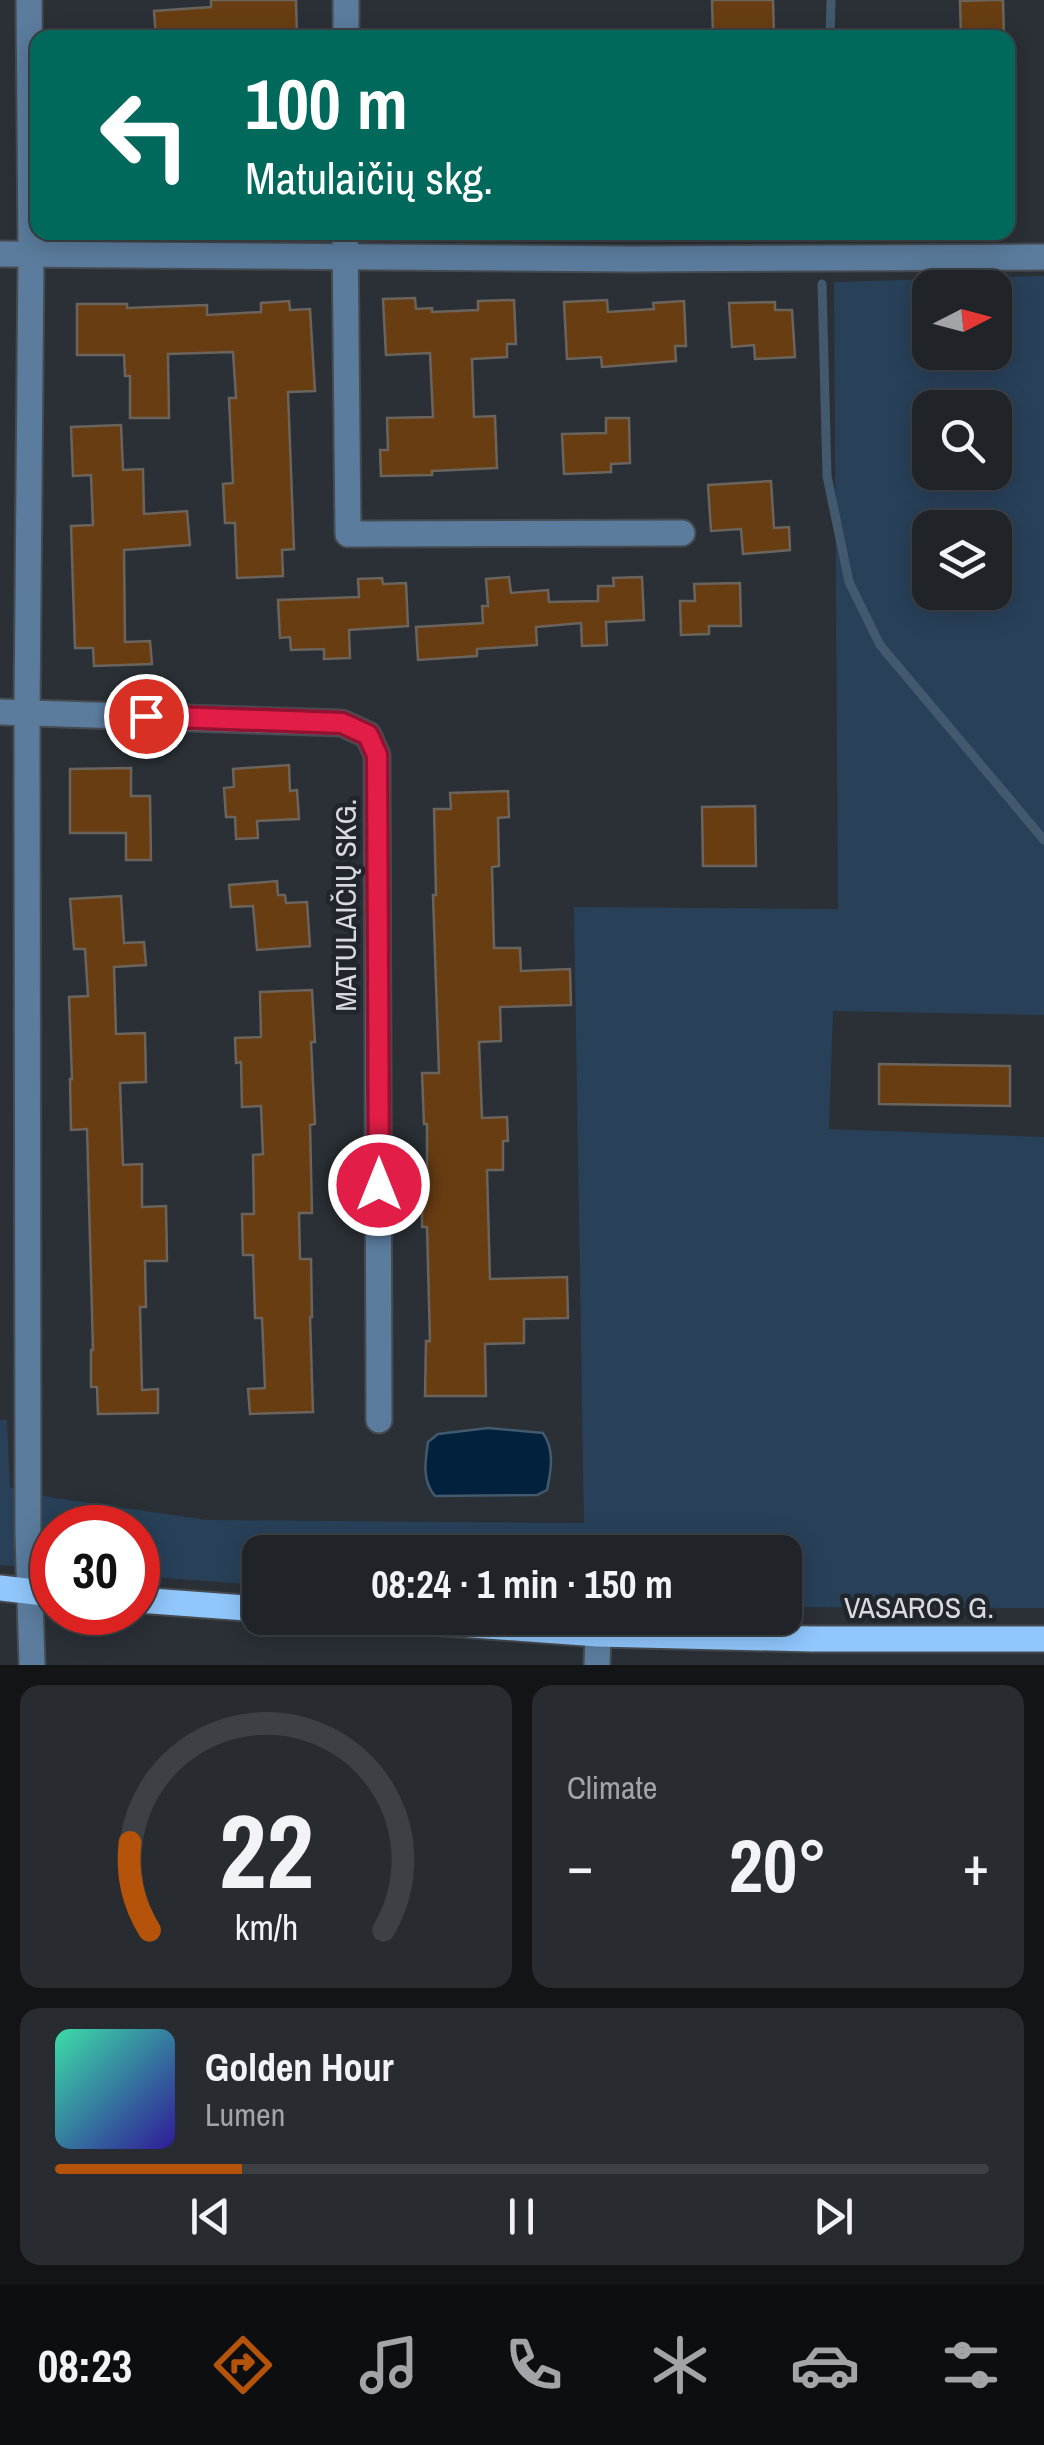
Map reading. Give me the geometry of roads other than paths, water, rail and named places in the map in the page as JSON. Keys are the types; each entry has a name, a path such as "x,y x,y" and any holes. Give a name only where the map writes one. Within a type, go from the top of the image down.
{"main road":[{"path":"0,1588 30,1592"},
{"path":"160,1602 242,1608"},
{"name":"VASAROS G.","path":"641,1635 1044,1640"}],"street":[{"path":"29,0 30,127"},
{"path":"346,0 346,30"},
{"path":"30,1542 27,713 31,240"},
{"path":"345,244 348,534 682,533"},
{"path":"0,254 345,244 613,259 1044,257"},
{"name":"MATULAIČIŲ SKG.","path":"0,712 342,723 368,735 377,755 380,1420"},
{"path":"32,1665 36,1635"},
{"path":"597,1665 598,1635"}],"waterway":[{"path":"830,30 831,0"},
{"path":"822,284 827,476 849,582 880,645 1044,840"}]}
